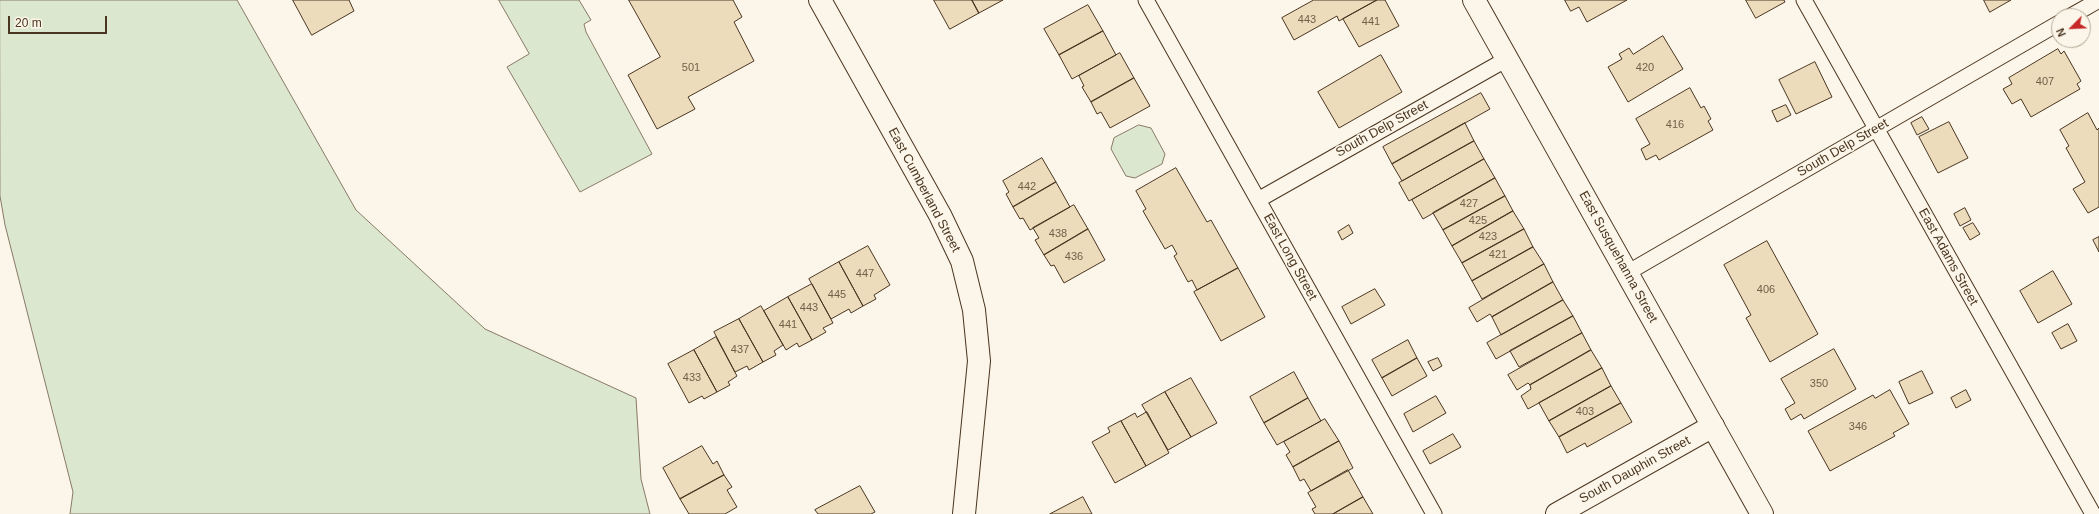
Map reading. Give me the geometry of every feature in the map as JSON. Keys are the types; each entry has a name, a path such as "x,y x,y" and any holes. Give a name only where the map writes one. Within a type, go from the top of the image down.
{"street":[{"name":"East Cumberland Street","path":"820,0 940,215 962,261 974,310 979,361 964,514"},
{"name":"East Susquehanna Street","path":"1474,0 1762,514"},
{"name":"South Dauphin Street","path":"1557,514 1713,426"}],"lane":[{"name":"East Long Street","path":"1146,0 1434,514"},
{"name":"East Adams Street","path":"1804,0 2093,514"},
{"path":"2085,8 2099,0"},
{"name":"South Delp Street","path":"1627,273 2051,28"},
{"name":"South Delp Street","path":"1258,200 1507,59"}],"green space":[{"path":"0,0 237,0 356,210 485,329 636,398 641,479 650,514 70,514 73,492 5,225 0,196"},
{"path":"499,0 579,0 591,20 584,24 586,32 652,154 580,192 507,67 529,54"},
{"path":"1139,125 1151,128 1165,154 1162,164 1135,178 1126,176 1111,149 1114,138"}],"building":[{"path":"293,0 349,0 354,11 312,35"},
{"path":"629,0 733,0 742,17 734,22 754,61 688,97 695,109 657,129 628,75 660,57"},
{"path":"934,0 972,0 979,13 950,29"},
{"path":"972,0 1003,0 979,13"},
{"path":"1314,0 1377,0 1339,21 1337,16 1294,40 1282,18"},
{"path":"1377,0 1385,0 1399,26 1359,47 1343,19"},
{"path":"1565,0 1627,0 1587,22 1579,7 1571,11"},
{"path":"1746,0 1784,0 1785,2 1756,18"},
{"path":"1984,0 2011,0 1990,12"},
{"path":"1088,5 1103,31 1059,55 1044,29"},
{"path":"1103,31 1116,55 1072,79 1059,55"},
{"path":"1663,36 1683,69 1628,102 1608,67 1622,59 1619,54 1629,48 1633,54"},
{"path":"2058,49 2061,54 2064,51 2081,81 2077,84 2080,89 2031,117 2021,99 2012,104 2003,89 2012,84 2009,78"},
{"path":"1120,53 1134,78 1091,102 1082,87 1084,86 1079,76"},
{"path":"1381,55 1402,92 1339,128 1318,92"},
{"path":"1815,62 1832,97 1796,114 1779,80"},
{"path":"1134,78 1150,106 1110,128 1101,112 1097,114 1091,102"},
{"path":"1690,88 1701,108 1704,106 1711,119 1708,121 1713,130 1659,160 1656,155 1646,160 1641,149 1650,144 1636,119"},
{"path":"1481,93 1490,109 1392,164 1383,147"},
{"path":"1786,105 1791,115 1777,122 1772,111"},
{"path":"2088,113 2097,130 2099,128 2099,207 2088,213 2073,189 2085,182 2066,148 2069,146 2060,130"},
{"path":"1922,117 1929,129 1917,135 1911,123"},
{"path":"1949,122 1968,158 1938,173 1919,137"},
{"path":"1465,123 1474,141 1402,181 1392,164"},
{"path":"1474,141 1484,159 1409,201 1399,183"},
{"path":"1042,158 1056,182 1013,207 1006,194 1009,192 1003,181"},
{"path":"1484,159 1495,178 1423,219 1412,200"},
{"path":"1176,168 1207,222 1211,220 1238,268 1197,290 1192,280 1188,282 1174,256 1177,254 1172,245 1165,249 1143,211 1146,209 1136,191"},
{"path":"1495,178 1505,196 1443,230 1433,213"},
{"path":"1056,182 1070,207 1030,230 1023,218 1020,219 1013,207"},
{"path":"1505,196 1513,211 1452,246 1443,230"},
{"path":"1074,205 1088,229 1044,255 1035,240 1039,238 1033,228"},
{"path":"1965,208 1971,220 1960,226 1954,214"},
{"path":"1513,211 1524,229 1462,263 1452,246"},
{"path":"1973,223 1980,234 1970,240 1963,228"},
{"path":"1349,225 1353,233 1342,240 1338,232"},
{"path":"1088,229 1105,260 1064,283 1054,265 1051,266 1044,255"},
{"path":"1524,229 1533,247 1472,281 1462,263"},
{"path":"2099,237 2099,252 2093,240"},
{"path":"1767,241 1818,334 1770,362 1746,318 1751,315 1724,265"},
{"path":"868,246 890,285 874,295 876,299 863,306 839,262"},
{"path":"1533,247 1544,264 1482,299 1472,281"},
{"path":"839,262 863,306 851,313 849,309 831,319 809,279"},
{"path":"1544,264 1553,282 1492,317 1490,314 1477,322 1469,308"},
{"path":"1238,268 1265,317 1221,341 1194,292"},
{"path":"2053,271 2072,304 2038,323 2020,291"},
{"path":"1553,282 1563,300 1501,335 1492,317"},
{"path":"812,284 833,323 823,328 826,332 812,340 788,297"},
{"path":"1375,289 1385,305 1351,324 1342,307"},
{"path":"788,297 812,340 799,347 797,343 786,350 764,311"},
{"path":"1563,300 1573,316 1496,359 1487,343"},
{"path":"761,306 783,345 774,351 776,355 763,362 739,319"},
{"path":"1573,316 1582,333 1519,367 1510,351"},
{"path":"739,319 763,362 749,370 747,366 735,372 714,332"},
{"path":"2068,324 2077,341 2061,349 2052,333"},
{"path":"1582,333 1591,350 1530,385 1528,383 1517,390 1508,375"},
{"path":"716,337 737,376 728,382 730,385 717,392 694,350"},
{"path":"1408,340 1417,358 1382,378 1372,360"},
{"path":"1834,349 1856,389 1804,419 1801,414 1791,420 1785,409 1795,403 1781,379"},
{"path":"694,350 717,392 704,399 702,396 689,403 668,364"},
{"path":"1591,350 1602,368 1528,409 1521,396 1531,389 1530,385"},
{"path":"1417,358 1427,376 1392,396 1382,378"},
{"path":"1438,358 1442,366 1433,371 1428,362"},
{"path":"1602,368 1611,386 1549,421 1539,403"},
{"path":"1922,371 1933,393 1909,404 1899,382"},
{"path":"1294,372 1308,398 1264,423 1250,397"},
{"path":"1191,378 1217,423 1191,437 1165,392"},
{"path":"1611,386 1621,403 1559,437 1549,421"},
{"path":"1890,390 1909,424 1893,433 1895,436 1830,471 1808,431 1873,395 1875,398"},
{"path":"1966,390 1971,400 1956,408 1951,398"},
{"path":"1165,392 1191,437 1168,450 1142,405"},
{"path":"1436,396 1446,413 1413,432 1404,414"},
{"path":"1308,398 1321,421 1277,445 1264,423"},
{"path":"1621,403 1632,422 1587,447 1585,443 1567,453 1559,437"},
{"path":"1147,412 1169,453 1146,466 1121,421 1135,413 1137,417"},
{"path":"1325,419 1339,441 1293,467 1286,455 1290,452 1284,442"},
{"path":"1121,421 1146,466 1115,483 1092,442 1110,432 1108,428"},
{"path":"1453,434 1461,447 1430,464 1423,451"},
{"path":"1339,441 1353,468 1311,491 1304,479 1300,481 1293,467"},
{"path":"702,446 713,464 717,461 724,475 680,499 663,468"},
{"path":"1348,470 1363,497 1333,514 1315,514 1312,509 1316,507 1308,493"},
{"path":"724,475 732,487 727,490 737,507 725,514 689,514 680,499"},
{"path":"860,486 875,512 871,514 818,514 815,510"},
{"path":"1083,497 1092,514 1050,514"},
{"path":"1363,497 1373,514 1333,514"}]}
